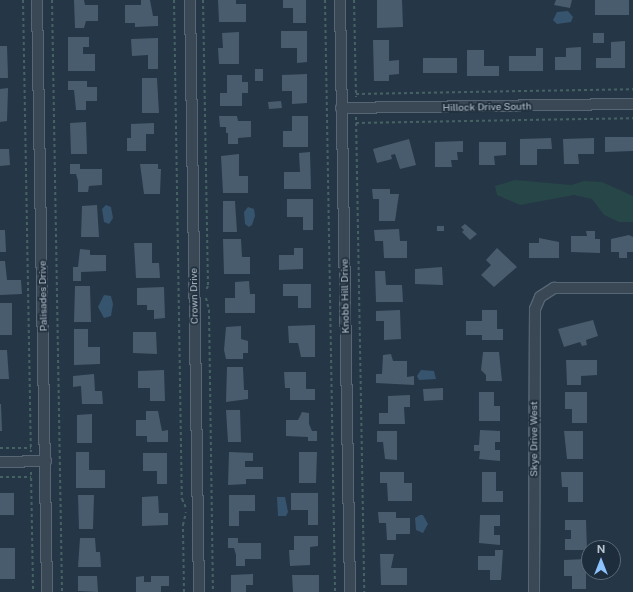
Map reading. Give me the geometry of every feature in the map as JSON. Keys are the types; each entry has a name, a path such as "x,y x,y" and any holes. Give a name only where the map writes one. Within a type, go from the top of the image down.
{"street":[{"name":"Palisades Drive","path":"37,0 46,461 47,592"},
{"name":"Crown Drive","path":"190,0 199,592"},
{"name":"Knobb Hill Drive","path":"340,0 350,592"},
{"name":"Hillock Drive South","path":"342,108 633,104"},
{"name":"Skye Drive West","path":"534,592 535,309 540,297 546,291 554,288 633,288"},
{"path":"0,462 46,461"}],"path":[{"path":"23,0 33,592"},
{"path":"52,0 62,592"},
{"path":"174,0 182,499 186,510 183,525 184,592"},
{"path":"203,0 208,286 206,294 209,310 213,592"},
{"path":"325,0 335,592"},
{"path":"354,0 364,592"},
{"path":"356,94 633,89"},
{"path":"356,123 633,118"},
{"path":"0,448 31,448"},
{"path":"0,477 31,477"}],"green space":[{"path":"515,180 571,185 584,181 602,182 633,196 633,222 619,222 604,215 592,199 574,195 520,205 497,195 495,186"}],"water":[{"path":"568,11 573,17 571,22 557,24 553,20 557,12"},
{"path":"106,205 111,207 113,218 109,224 104,222 102,209"},
{"path":"248,207 254,209 255,216 252,225 249,227 245,224 244,212"},
{"path":"104,295 111,296 113,304 111,316 104,318 98,307"},
{"path":"421,370 434,371 436,379 419,380 417,376"},
{"path":"277,497 285,497 288,512 286,516 278,516"},
{"path":"423,515 428,524 423,533 416,530 415,518"}],"building":[{"path":"74,0 84,0 85,5 98,5 98,21 86,21 84,28 75,28"},
{"path":"141,0 150,0 153,16 158,16 158,26 135,27 135,23 125,23 125,5 141,5"},
{"path":"218,0 236,0 236,4 246,4 246,22 219,22"},
{"path":"283,0 306,0 306,23 293,23 293,8 283,8"},
{"path":"377,0 402,0 403,27 377,28"},
{"path":"556,0 572,0 570,8 554,5"},
{"path":"595,0 629,0 629,15 595,15"},
{"path":"281,31 307,31 307,62 297,63 297,48 281,48"},
{"path":"239,32 239,64 219,64 218,48 223,48 222,33"},
{"path":"593,33 604,33 604,43 593,43"},
{"path":"68,37 89,37 89,47 83,47 83,54 95,54 95,71 68,71"},
{"path":"158,38 158,69 148,69 148,55 132,56 131,39"},
{"path":"373,40 389,40 389,61 399,60 399,74 389,75 389,81 374,81"},
{"path":"625,41 625,68 596,68 596,58 611,58 611,42"},
{"path":"0,46 7,46 8,78 0,78"},
{"path":"581,47 581,70 555,70 555,57 566,57 566,48"},
{"path":"536,48 543,48 543,71 509,71 509,56 536,56"},
{"path":"467,50 484,50 484,66 499,66 499,76 467,76"},
{"path":"423,58 457,58 457,73 423,73"},
{"path":"255,69 263,69 263,81 255,81"},
{"path":"307,74 307,103 292,104 292,91 282,91 282,75"},
{"path":"227,75 242,75 242,82 248,82 248,93 242,93 242,106 220,106 220,93 227,93"},
{"path":"142,78 157,78 159,113 142,113"},
{"path":"68,81 87,81 87,87 97,87 97,101 86,101 86,110 76,110 74,90 68,90"},
{"path":"8,88 7,121 0,122 0,89"},
{"path":"281,101 282,108 269,109 268,102"},
{"path":"219,116 237,116 238,121 251,121 251,137 238,138 238,144 228,144 228,133 226,133 226,127 220,127"},
{"path":"292,116 308,116 308,147 283,147 283,131 292,131"},
{"path":"86,122 87,154 71,154 70,123"},
{"path":"154,123 154,134 146,134 146,151 127,151 127,138 131,138 131,124"},
{"path":"605,137 633,137 633,151 605,152"},
{"path":"551,138 552,149 537,149 537,165 520,165 520,139"},
{"path":"594,138 594,154 578,154 579,164 564,164 563,139"},
{"path":"409,139 416,165 400,169 395,154 391,155 392,159 377,163 373,149"},
{"path":"463,141 463,152 457,152 458,160 451,160 452,167 435,167 435,142"},
{"path":"479,142 506,142 506,155 494,156 495,165 479,165"},
{"path":"0,149 9,149 10,165 0,166"},
{"path":"310,152 311,189 284,189 284,172 300,172 299,153"},
{"path":"239,154 239,176 248,176 248,193 223,193 221,156"},
{"path":"70,164 80,164 80,169 102,169 102,185 89,186 88,192 78,192 78,181 76,174 70,174"},
{"path":"140,164 158,164 158,169 161,169 160,194 144,194"},
{"path":"372,189 390,189 390,194 399,194 395,221 379,221 379,199 373,199"},
{"path":"287,199 313,199 313,230 303,230 303,217 287,217"},
{"path":"223,201 235,201 237,232 223,232"},
{"path":"97,205 99,237 81,237 82,206"},
{"path":"465,224 477,234 470,240 462,232 464,230 461,227"},
{"path":"437,226 444,226 444,231 437,231"},
{"path":"399,229 400,241 407,241 407,258 384,258 383,241 375,241 374,230"},
{"path":"0,230 5,230 6,252 0,252"},
{"path":"586,231 595,231 595,239 600,239 600,253 571,252 571,236 587,236"},
{"path":"629,235 633,237 633,252 627,252 627,258 619,258 619,252 611,252 611,239"},
{"path":"539,238 559,242 559,258 529,258 529,243 539,243"},
{"path":"223,239 241,239 242,257 250,257 250,274 224,274"},
{"path":"134,243 152,243 152,263 159,263 160,278 136,278"},
{"path":"294,248 303,248 303,269 279,270 279,255 294,255"},
{"path":"497,248 517,267 494,287 481,275 491,265 486,260"},
{"path":"80,249 90,250 90,255 106,255 106,271 81,272 81,281 73,281 73,267 78,267"},
{"path":"0,261 5,261 7,280 21,280 22,294 0,295"},
{"path":"442,267 443,285 415,284 415,269"},
{"path":"375,271 385,271 386,285 402,285 403,302 376,302"},
{"path":"249,281 250,294 255,294 255,313 225,313 225,298 235,298 235,282"},
{"path":"283,284 311,284 311,308 298,308 298,296 283,296"},
{"path":"75,286 90,286 91,322 74,322"},
{"path":"164,287 165,318 154,319 154,310 147,310 147,305 137,305 137,288"},
{"path":"0,303 12,303 12,335 0,335"},
{"path":"400,310 401,339 384,340 384,321 376,321 376,311"},
{"path":"482,310 497,310 497,329 503,329 503,340 482,340 482,335 466,335 466,321 482,321"},
{"path":"593,320 598,336 586,340 587,345 582,346 580,342 564,347 558,329"},
{"path":"315,325 315,357 301,357 298,343 289,343 288,326"},
{"path":"241,326 241,339 248,341 248,353 243,353 243,359 226,359 224,350 226,327"},
{"path":"74,329 88,329 88,347 100,347 100,364 74,365"},
{"path":"133,332 156,332 157,354 133,353"},
{"path":"0,350 7,350 9,379 0,379"},
{"path":"483,352 499,352 502,381 486,381 486,375 481,370"},
{"path":"391,354 393,361 407,361 407,377 414,376 414,385 376,383 376,374 382,374 383,355"},
{"path":"566,360 597,360 597,375 581,376 581,385 567,385"},
{"path":"227,367 243,367 244,390 248,390 248,399 226,402"},
{"path":"164,370 165,401 150,401 150,388 138,388 138,371"},
{"path":"284,372 306,372 306,389 315,389 315,400 290,400 290,388 285,388"},
{"path":"94,374 95,391 102,391 103,404 82,404 81,386 73,387 73,376"},
{"path":"443,388 443,400 424,401 423,389"},
{"path":"479,392 494,392 494,406 500,406 500,421 479,421"},
{"path":"565,392 587,392 587,423 572,423 572,409 565,409"},
{"path":"410,395 410,407 404,407 405,424 379,424 379,413 388,413 388,396"},
{"path":"1,404 2,431 0,431"},
{"path":"226,410 240,410 241,442 228,442"},
{"path":"146,411 158,411 162,431 168,430 168,442 147,442 147,436 136,436 136,420 146,420"},
{"path":"302,412 309,413 309,424 312,431 317,431 317,441 308,441 308,437 286,436 286,420 298,420"},
{"path":"92,414 92,443 77,443 77,415"},
{"path":"480,430 500,431 500,442 495,442 495,450 500,450 500,461 479,459 480,451 474,451 474,445 479,445"},
{"path":"377,431 397,431 397,460 385,459 383,442 377,442"},
{"path":"564,431 583,431 583,459 567,459"},
{"path":"76,452 89,452 89,470 105,470 105,488 76,488"},
{"path":"229,452 253,453 253,461 245,461 245,467 263,467 263,479 246,479 246,484 228,485"},
{"path":"299,452 317,452 316,483 299,483"},
{"path":"143,453 167,453 167,484 157,484 157,471 143,471"},
{"path":"380,472 404,472 404,483 412,483 412,501 388,501 387,483 380,483"},
{"path":"482,472 496,472 496,491 503,491 503,502 482,502"},
{"path":"561,472 583,472 583,502 568,502 568,487 562,487"},
{"path":"0,493 14,493 14,515 0,515"},
{"path":"291,493 318,493 318,525 308,525 308,510 291,510"},
{"path":"78,495 94,495 93,529 79,529"},
{"path":"229,495 255,495 255,511 239,511 239,526 229,526"},
{"path":"158,496 159,513 168,513 168,525 142,526 142,497"},
{"path":"378,512 396,512 396,518 410,518 410,534 396,534 396,540 387,540 386,523 379,523"},
{"path":"480,515 500,515 500,526 494,526 494,535 500,535 500,545 479,543"},
{"path":"565,520 586,520 587,540 581,540 581,550 565,550 565,539 571,539 571,530 565,530"},
{"path":"294,536 318,536 318,546 310,547 310,565 290,566 289,550 294,550"},
{"path":"80,538 95,538 96,552 100,552 101,567 78,567"},
{"path":"228,538 238,538 238,543 261,543 261,559 245,559 245,566 236,566 236,555 234,548 228,548"},
{"path":"0,548 15,548 15,579 0,579"},
{"path":"495,550 503,550 501,580 490,580 490,570 478,570 478,556 495,556"},
{"path":"380,554 394,554 391,568 407,568 407,585 381,585"},
{"path":"581,559 581,580 586,580 586,589 572,589 572,576 564,576 564,560"},
{"path":"253,574 253,585 246,585 246,592 231,592 231,575"},
{"path":"292,575 319,575 319,592 293,592"},
{"path":"78,576 97,576 98,592 78,591"},
{"path":"144,576 144,582 151,582 151,576 169,576 169,586 161,586 161,592 136,592 136,577"}]}
